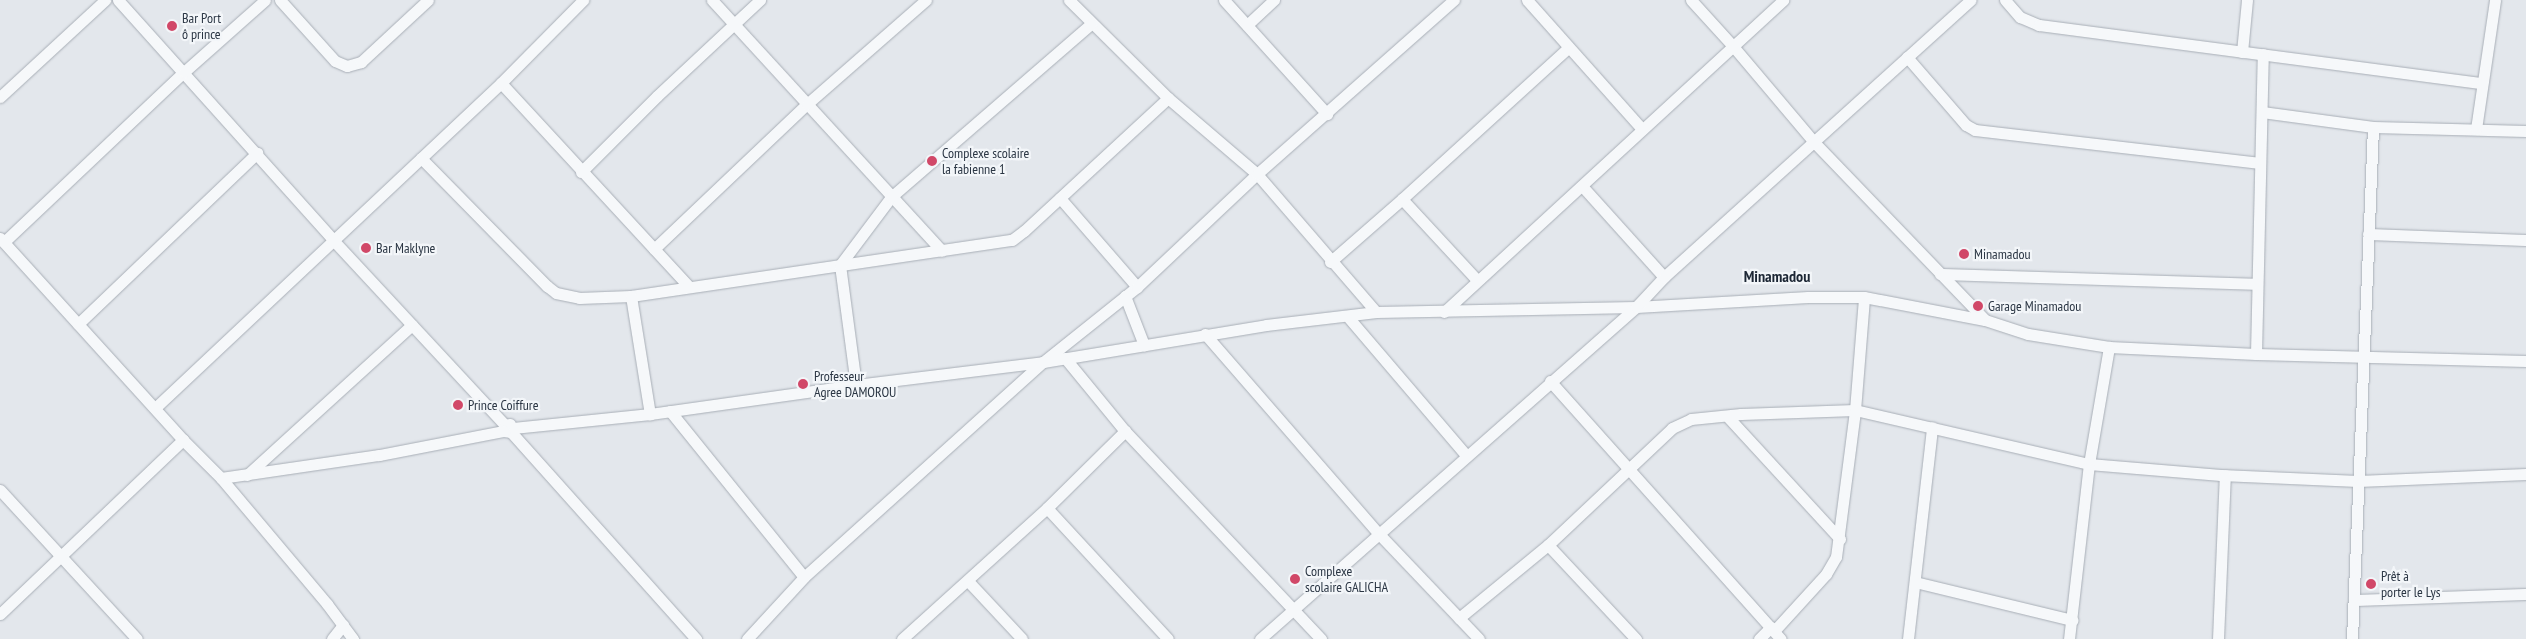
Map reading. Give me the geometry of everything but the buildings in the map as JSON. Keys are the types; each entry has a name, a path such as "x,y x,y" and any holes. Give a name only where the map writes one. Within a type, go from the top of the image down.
{"street":[{"path":"0,97 105,0"},
{"path":"118,0 696,639"},
{"path":"265,0 2,240 183,440 221,478 353,639"},
{"path":"280,0 335,61 347,66 361,62 428,0"},
{"path":"154,408 501,83 583,0"},
{"path":"712,0 891,198 942,250"},
{"path":"581,172 732,24 760,0"},
{"path":"654,249 808,104 926,0"},
{"path":"1069,0 1091,24 1168,98 1257,174 1330,262 1376,312"},
{"path":"1224,0 1326,114"},
{"path":"1247,24 1274,0"},
{"path":"747,639 804,576 1043,362 1137,287 1257,174 1454,0"},
{"path":"1527,0 1642,129"},
{"path":"1690,0 1732,45 1813,141 1985,320"},
{"path":"1444,312 1783,0"},
{"path":"1260,639 1466,455 1636,307 1664,278 1813,141 1971,0"},
{"path":"2005,0 2020,17 2039,26 2482,83"},
{"path":"2242,52 2247,0"},
{"path":"2476,129 2495,0"},
{"path":"856,385 840,265 891,198 1091,24"},
{"path":"1330,262 1568,48"},
{"path":"2256,354 2256,284 2263,54"},
{"path":"1907,57 1966,125 1974,130 2260,163"},
{"path":"501,83 689,288"},
{"path":"421,158 556,293 567,297 585,299 631,296 1012,240 1168,98"},
{"path":"2262,112 2373,127 2526,131"},
{"path":"2352,639 2373,127"},
{"path":"78,324 257,153"},
{"path":"1582,186 1664,278"},
{"path":"1060,198 1137,287"},
{"path":"1402,199 1477,280"},
{"path":"2368,234 2526,240"},
{"path":"1940,274 2256,284"},
{"path":"631,296 650,414"},
{"path":"1125,296 1144,345"},
{"path":"221,478 379,455 508,429 650,414 856,385 1043,362 1205,334 1376,312 1636,307 1808,297 1864,297 1985,320 2028,334 2109,347 2256,354 2526,361"},
{"path":"1759,639 1775,633 1826,574 1836,557 1840,539 1856,410 1864,297"},
{"path":"1348,317 1466,455"},
{"path":"246,475 412,324"},
{"path":"1205,334 1379,534 1479,639"},
{"path":"2069,639 2089,464 2109,347"},
{"path":"1065,358 1125,431 1322,639"},
{"path":"1550,382 1775,633"},
{"path":"1460,618 1548,545 1672,428 1681,422 1727,416 1856,410 2089,464 2225,475 2358,481 2526,474"},
{"path":"670,411 804,576"},
{"path":"1727,416 1840,539"},
{"path":"1908,639 1932,427"},
{"path":"902,639 1047,508 1125,431"},
{"path":"0,614 183,440"},
{"path":"2218,639 2225,475"},
{"path":"0,490 137,639"},
{"path":"1047,508 1168,639"},
{"path":"1548,545 1636,639"},
{"path":"968,581 1022,639"},
{"path":"1915,582 2072,620"},
{"path":"2354,600 2526,594"},
{"path":"332,639 343,625"}],"place":[{"name":"Bar Port ô prince","path":"172,26"},
{"name":"Complexe scolaire la fabienne 1","path":"932,161"},
{"name":"Bar Maklyne","path":"366,248"},
{"name":"Minamadou","path":"1964,254"},
{"name":"Garage Minamadou","path":"1978,306"},
{"name":"Professeur Agree DAMOROU","path":"803,384"},
{"name":"Prince Coiffure","path":"458,405"},
{"name":"Complexe scolaire GALICHA","path":"1295,579"},
{"name":"Prêt à porter le Lys","path":"2371,584"}],"district":[{"name":"Minamadou","path":"1777,276"}]}
